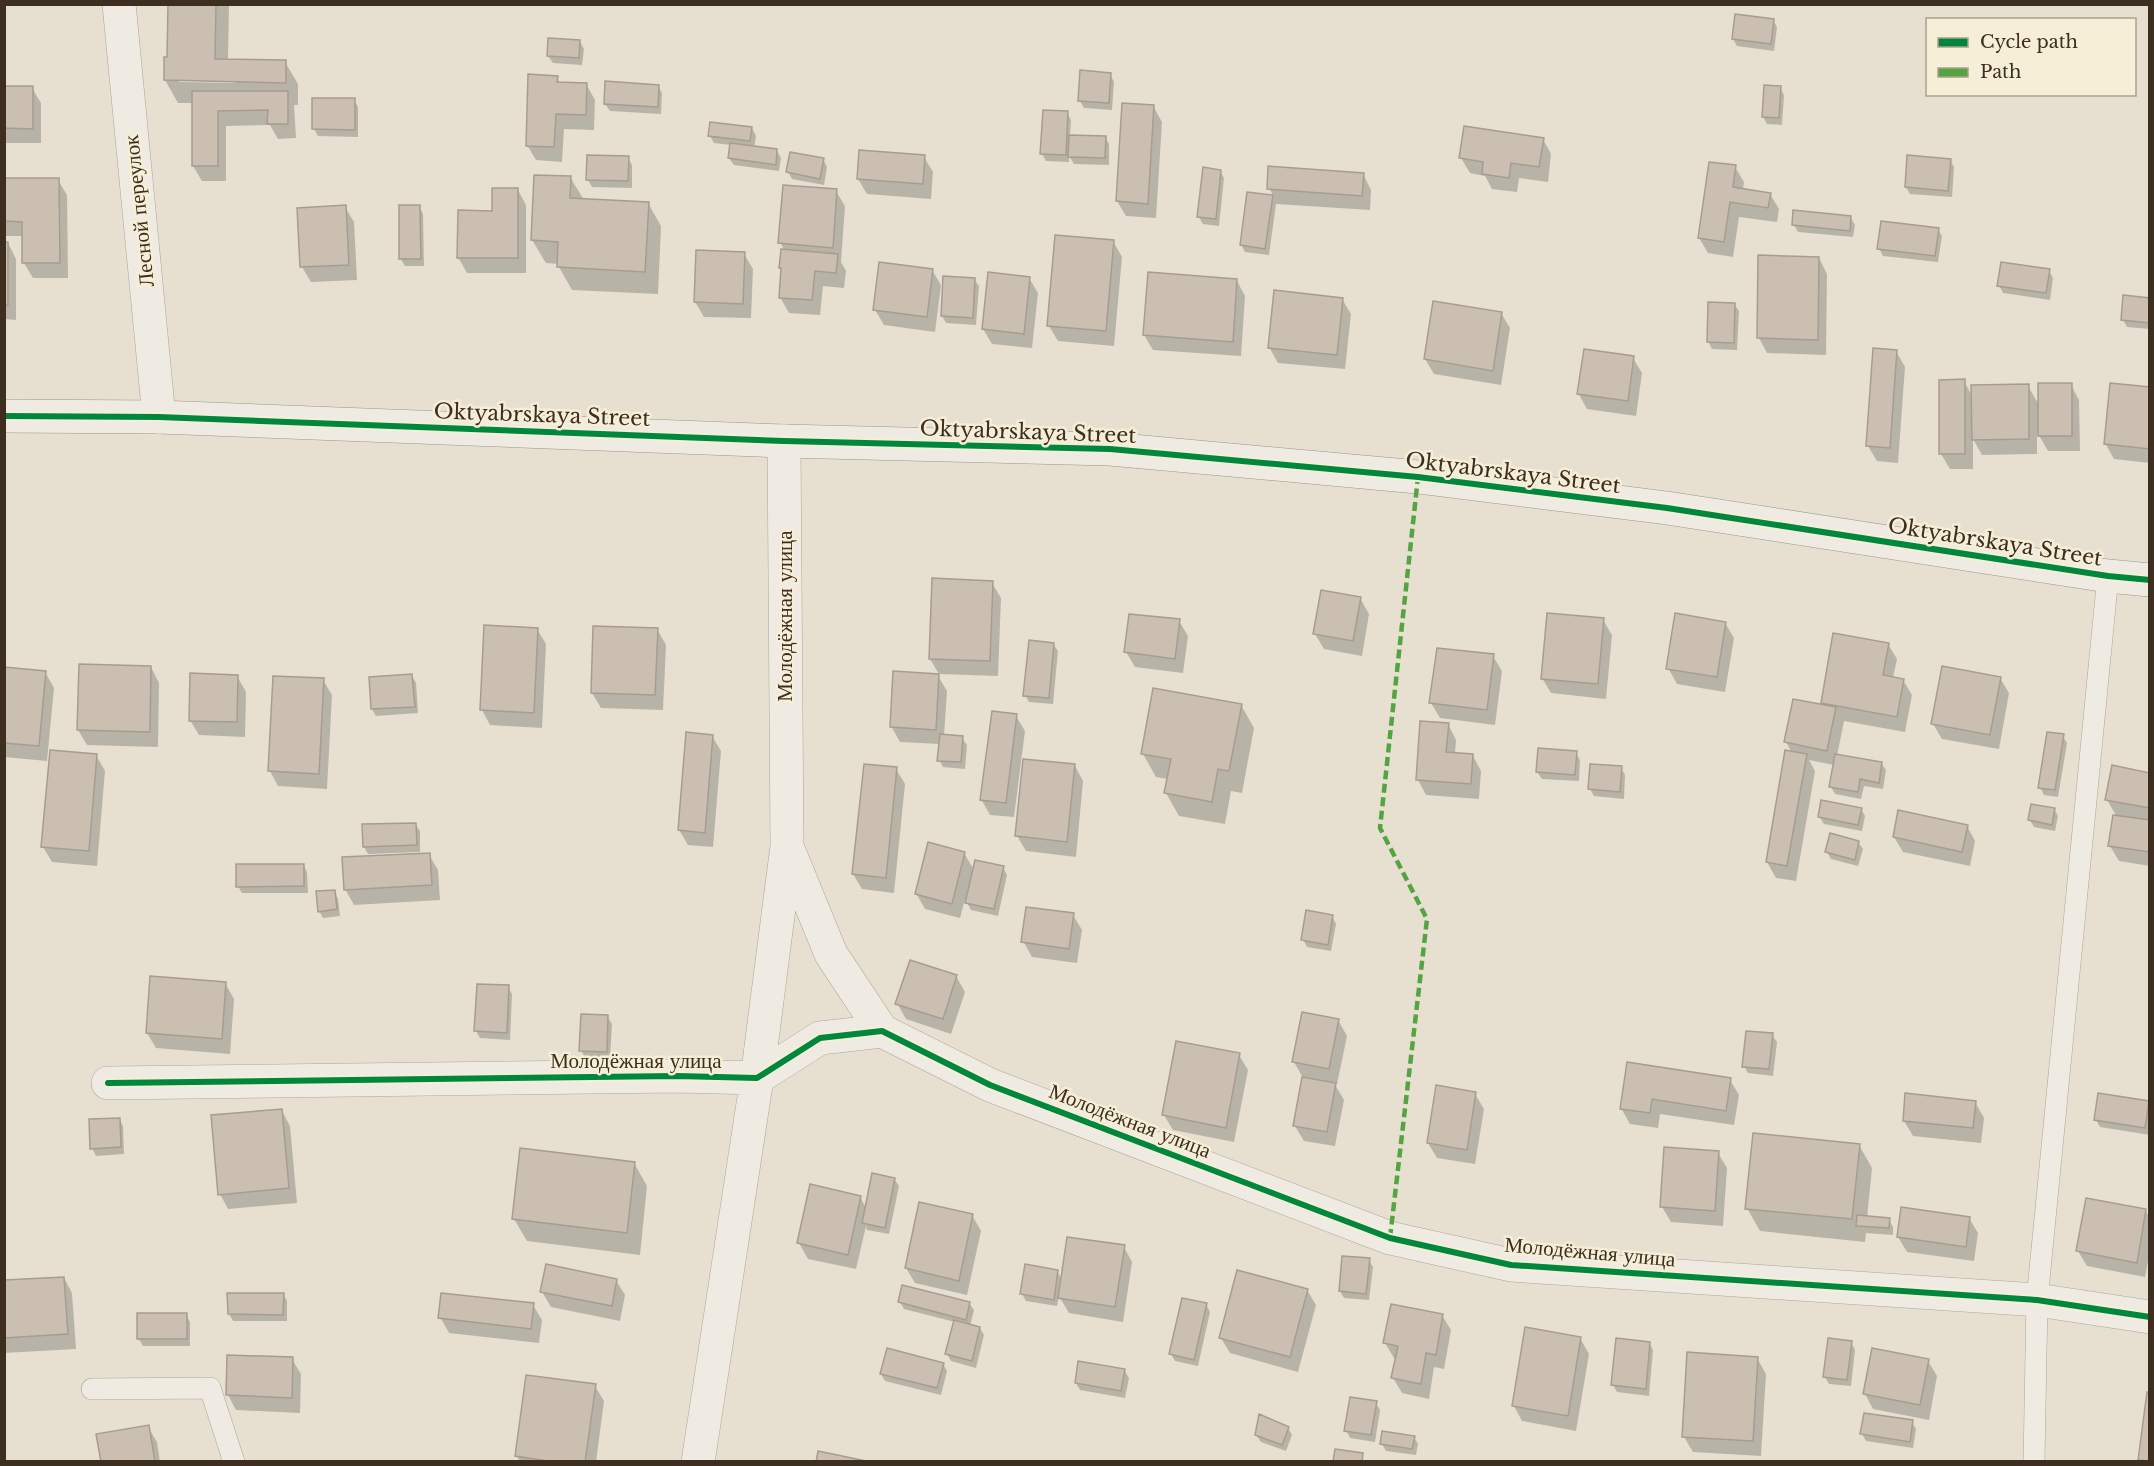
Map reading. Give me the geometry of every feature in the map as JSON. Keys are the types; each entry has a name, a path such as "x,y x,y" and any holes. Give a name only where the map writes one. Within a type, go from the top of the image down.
{"street":[{"name":"Лесной переулок","path":"119,4 159,417"},
{"name":"Oktyabrskaya Street","path":"4,416 159,417 784,441 1110,449 1418,477 1667,508 2108,576 2150,580"},
{"name":"Молодёжная улица","path":"698,1461 757,1078 787,846 784,441"},
{"path":"757,1078 819,1038 882,1031 831,954 787,846"},
{"name":"Молодёжная улица","path":"882,1031 990,1085 1390,1238 1511,1265 2037,1300 2150,1317"},
{"name":"Молодёжная улица","path":"108,1083 677,1076 757,1078"}],"lane":[{"path":"2034,1461 2037,1300 2108,576"},
{"path":"92,1389 210,1388 234,1461"}],"building":[{"path":"168,4 216,4 215,59 286,60 286,83 164,80"},
{"path":"1735,14 1774,19 1771,44 1732,39"},
{"path":"548,38 580,40 579,58 547,56"},
{"path":"1080,70 1111,73 1109,103 1078,101"},
{"path":"528,74 558,76 557,82 587,83 586,115 556,114 554,147 526,146"},
{"path":"605,81 659,85 658,107 604,104"},
{"path":"1764,85 1781,86 1779,118 1762,117"},
{"path":"4,86 33,86 33,129 4,128"},
{"path":"192,91 288,91 288,124 267,124 268,110 218,111 218,166 192,166"},
{"path":"312,98 355,98 355,130 312,129"},
{"path":"1122,103 1154,105 1148,204 1116,201"},
{"path":"1043,110 1068,111 1066,155 1040,154"},
{"path":"710,122 752,127 750,141 708,136"},
{"path":"1464,126 1544,138 1539,167 1511,163 1509,178 1482,174 1483,162 1459,158"},
{"path":"1069,135 1106,136 1105,158 1068,157"},
{"path":"730,143 777,149 776,165 728,158"},
{"path":"859,150 925,155 923,184 857,179"},
{"path":"790,152 824,158 820,179 786,172"},
{"path":"587,155 629,156 628,181 586,180"},
{"path":"1907,155 1951,159 1948,191 1905,187"},
{"path":"1709,162 1736,165 1733,187 1771,193 1768,208 1730,202 1724,242 1698,238"},
{"path":"1268,166 1364,173 1362,196 1267,189"},
{"path":"1203,167 1221,170 1216,219 1197,217"},
{"path":"534,175 571,176 570,198 649,202 645,272 557,267 558,242 531,240"},
{"path":"4,178 59,178 60,263 22,263 22,222 4,221"},
{"path":"783,185 837,189 833,248 778,243"},
{"path":"492,188 518,188 518,258 457,258 458,210 492,211"},
{"path":"1247,192 1273,195 1265,249 1240,245"},
{"path":"346,205 349,265 300,267 297,208"},
{"path":"399,205 420,205 421,259 399,259"},
{"path":"1793,210 1851,216 1850,231 1792,225"},
{"path":"1881,221 1939,228 1935,256 1877,249"},
{"path":"1055,235 1114,240 1106,331 1047,326"},
{"path":"4,242 8,242 8,305 4,305"},
{"path":"781,249 838,254 836,273 815,271 812,300 779,298"},
{"path":"696,250 745,252 743,304 694,302"},
{"path":"1758,255 1819,257 1818,340 1757,338"},
{"path":"879,262 933,269 927,317 873,310"},
{"path":"2001,262 2050,269 2046,293 1997,286"},
{"path":"988,272 1030,277 1024,334 982,329"},
{"path":"1148,272 1237,279 1233,342 1143,335"},
{"path":"943,276 975,278 973,318 941,316"},
{"path":"1274,290 1343,298 1337,355 1268,348"},
{"path":"2123,295 2150,298 2150,323 2121,320"},
{"path":"1433,301 1502,312 1493,371 1424,359"},
{"path":"1708,302 1735,303 1734,343 1707,342"},
{"path":"1873,348 1897,350 1890,448 1866,446"},
{"path":"1584,349 1634,356 1628,401 1577,394"},
{"path":"1965,379 1965,454 1939,454 1939,380"},
{"path":"2038,383 2072,383 2072,436 2038,436"},
{"path":"2110,383 2150,387 2150,449 2104,444"},
{"path":"2029,384 2029,439 1972,440 1971,385"},
{"path":"932,578 993,581 990,661 929,659"},
{"path":"1321,590 1361,597 1353,641 1313,634"},
{"path":"1547,613 1604,618 1598,684 1541,679"},
{"path":"1675,613 1726,622 1717,677 1666,669"},
{"path":"1129,614 1180,619 1175,659 1124,652"},
{"path":"484,625 538,628 534,713 480,710"},
{"path":"593,626 658,628 655,695 591,693"},
{"path":"1833,633 1889,643 1883,675 1904,679 1897,717 1821,703"},
{"path":"1029,640 1054,643 1049,698 1023,696"},
{"path":"1437,648 1494,654 1487,710 1429,703"},
{"path":"79,664 151,666 150,732 77,730"},
{"path":"1942,666 2001,677 1990,735 1931,724"},
{"path":"4,667 46,671 39,746 4,743"},
{"path":"893,671 939,674 936,730 890,727"},
{"path":"190,673 238,675 237,722 189,721"},
{"path":"412,674 415,707 371,709 369,677"},
{"path":"273,676 324,678 319,774 268,771"},
{"path":"1153,688 1242,704 1229,771 1218,769 1212,802 1164,793 1171,759 1141,754"},
{"path":"1793,699 1836,707 1827,751 1784,742"},
{"path":"992,711 1017,714 1006,803 980,800"},
{"path":"1420,721 1449,723 1446,752 1473,754 1471,784 1416,780"},
{"path":"686,732 713,735 705,833 678,830"},
{"path":"2047,732 2064,734 2055,790 2038,788"},
{"path":"940,734 963,736 961,762 937,761"},
{"path":"1538,748 1577,751 1575,775 1536,772"},
{"path":"50,750 97,754 89,851 41,847"},
{"path":"1785,750 1807,754 1787,866 1766,862"},
{"path":"1835,754 1882,762 1879,783 1860,779 1858,792 1829,787"},
{"path":"1023,759 1075,764 1067,842 1015,836"},
{"path":"864,764 897,767 886,878 852,874"},
{"path":"1590,764 1622,766 1620,792 1588,789"},
{"path":"2112,765 2150,773 2150,808 2105,800"},
{"path":"1821,800 1862,808 1858,825 1818,817"},
{"path":"2031,804 2055,808 2052,825 2028,820"},
{"path":"1898,810 1968,825 1962,852 1893,837"},
{"path":"2113,815 2150,820 2150,852 2108,846"},
{"path":"416,823 417,845 363,847 362,824"},
{"path":"1830,833 1859,841 1855,860 1825,852"},
{"path":"928,842 965,852 952,904 915,894"},
{"path":"430,853 432,885 344,890 342,857"},
{"path":"975,860 1004,866 994,909 965,903"},
{"path":"236,864 304,864 304,886 236,887"},
{"path":"335,890 337,909 318,912 316,891"},
{"path":"1026,907 1074,913 1069,949 1021,942"},
{"path":"1306,910 1333,915 1328,945 1301,940"},
{"path":"910,960 957,975 943,1019 895,1004"},
{"path":"150,976 226,982 222,1039 146,1033"},
{"path":"477,984 509,985 507,1033 474,1031"},
{"path":"1302,1012 1339,1019 1329,1069 1292,1062"},
{"path":"581,1014 608,1015 607,1052 579,1051"},
{"path":"1746,1031 1773,1033 1769,1069 1742,1067"},
{"path":"1176,1041 1240,1053 1226,1128 1162,1115"},
{"path":"1627,1062 1731,1078 1726,1111 1652,1099 1650,1113 1620,1109"},
{"path":"1302,1077 1336,1083 1327,1132 1293,1126"},
{"path":"1436,1085 1476,1092 1467,1150 1427,1143"},
{"path":"1905,1093 1976,1101 1973,1128 1903,1121"},
{"path":"2098,1093 2149,1101 2145,1128 2094,1120"},
{"path":"282,1109 289,1188 218,1195 211,1115"},
{"path":"120,1118 121,1147 90,1149 89,1119"},
{"path":"1753,1133 1860,1144 1852,1219 1745,1209"},
{"path":"1664,1147 1719,1151 1715,1211 1660,1207"},
{"path":"520,1148 635,1162 627,1233 512,1219"},
{"path":"872,1173 895,1178 885,1228 862,1223"},
{"path":"810,1184 861,1196 848,1255 797,1243"},
{"path":"2086,1198 2146,1209 2137,1263 2076,1251"},
{"path":"919,1202 973,1214 959,1281 905,1268"},
{"path":"1901,1207 1970,1217 1966,1247 1897,1237"},
{"path":"1857,1215 1890,1218 1889,1228 1856,1226"},
{"path":"1067,1237 1125,1245 1115,1307 1058,1298"},
{"path":"1342,1256 1370,1258 1366,1294 1339,1291"},
{"path":"546,1264 617,1279 612,1306 540,1292"},
{"path":"1025,1264 1058,1270 1054,1300 1020,1294"},
{"path":"1237,1270 1308,1289 1290,1357 1219,1338"},
{"path":"64,1277 68,1334 4,1338 4,1280"},
{"path":"902,1285 970,1302 966,1320 898,1302"},
{"path":"227,1293 284,1293 283,1315 228,1314"},
{"path":"441,1293 534,1303 531,1329 438,1318"},
{"path":"1182,1298 1207,1303 1194,1360 1169,1354"},
{"path":"1391,1304 1443,1314 1436,1355 1426,1353 1421,1384 1391,1378 1398,1346 1383,1343"},
{"path":"137,1313 187,1313 187,1339 137,1339"},
{"path":"954,1320 980,1327 972,1361 945,1354"},
{"path":"1525,1327 1581,1337 1568,1416 1512,1406"},
{"path":"1616,1338 1650,1342 1646,1389 1611,1385"},
{"path":"1828,1338 1852,1341 1847,1380 1823,1377"},
{"path":"887,1348 944,1363 937,1388 880,1374"},
{"path":"1872,1348 1929,1359 1920,1405 1863,1394"},
{"path":"1687,1352 1758,1357 1753,1441 1682,1437"},
{"path":"227,1355 293,1357 292,1398 226,1395"},
{"path":"1078,1361 1125,1369 1121,1391 1075,1383"},
{"path":"526,1375 596,1384 585,1462 555,1462 515,1456"},
{"path":"2147,1392 2150,1392 2150,1461 2138,1460"},
{"path":"1350,1397 1377,1401 1371,1435 1344,1431"},
{"path":"1864,1413 1913,1420 1910,1442 1860,1434"},
{"path":"1259,1414 1289,1427 1282,1445 1255,1435"},
{"path":"149,1425 155,1462 101,1462 96,1434"},
{"path":"1382,1431 1415,1436 1412,1449 1380,1444"},
{"path":"1335,1449 1363,1453 1362,1462 1333,1461"},
{"path":"818,1451 871,1462 816,1462"}],"marked path":[{"path":"1390,1238 1427,919 1380,828 1418,477"}],"cycle path":[{"path":"4,416 159,417 784,441 1110,449 1418,477 1667,508 2108,576 2150,580"},
{"path":"108,1083 677,1076 757,1078 820,1038 882,1031 990,1085 1390,1238 1511,1265 2037,1300 2150,1317"}]}
